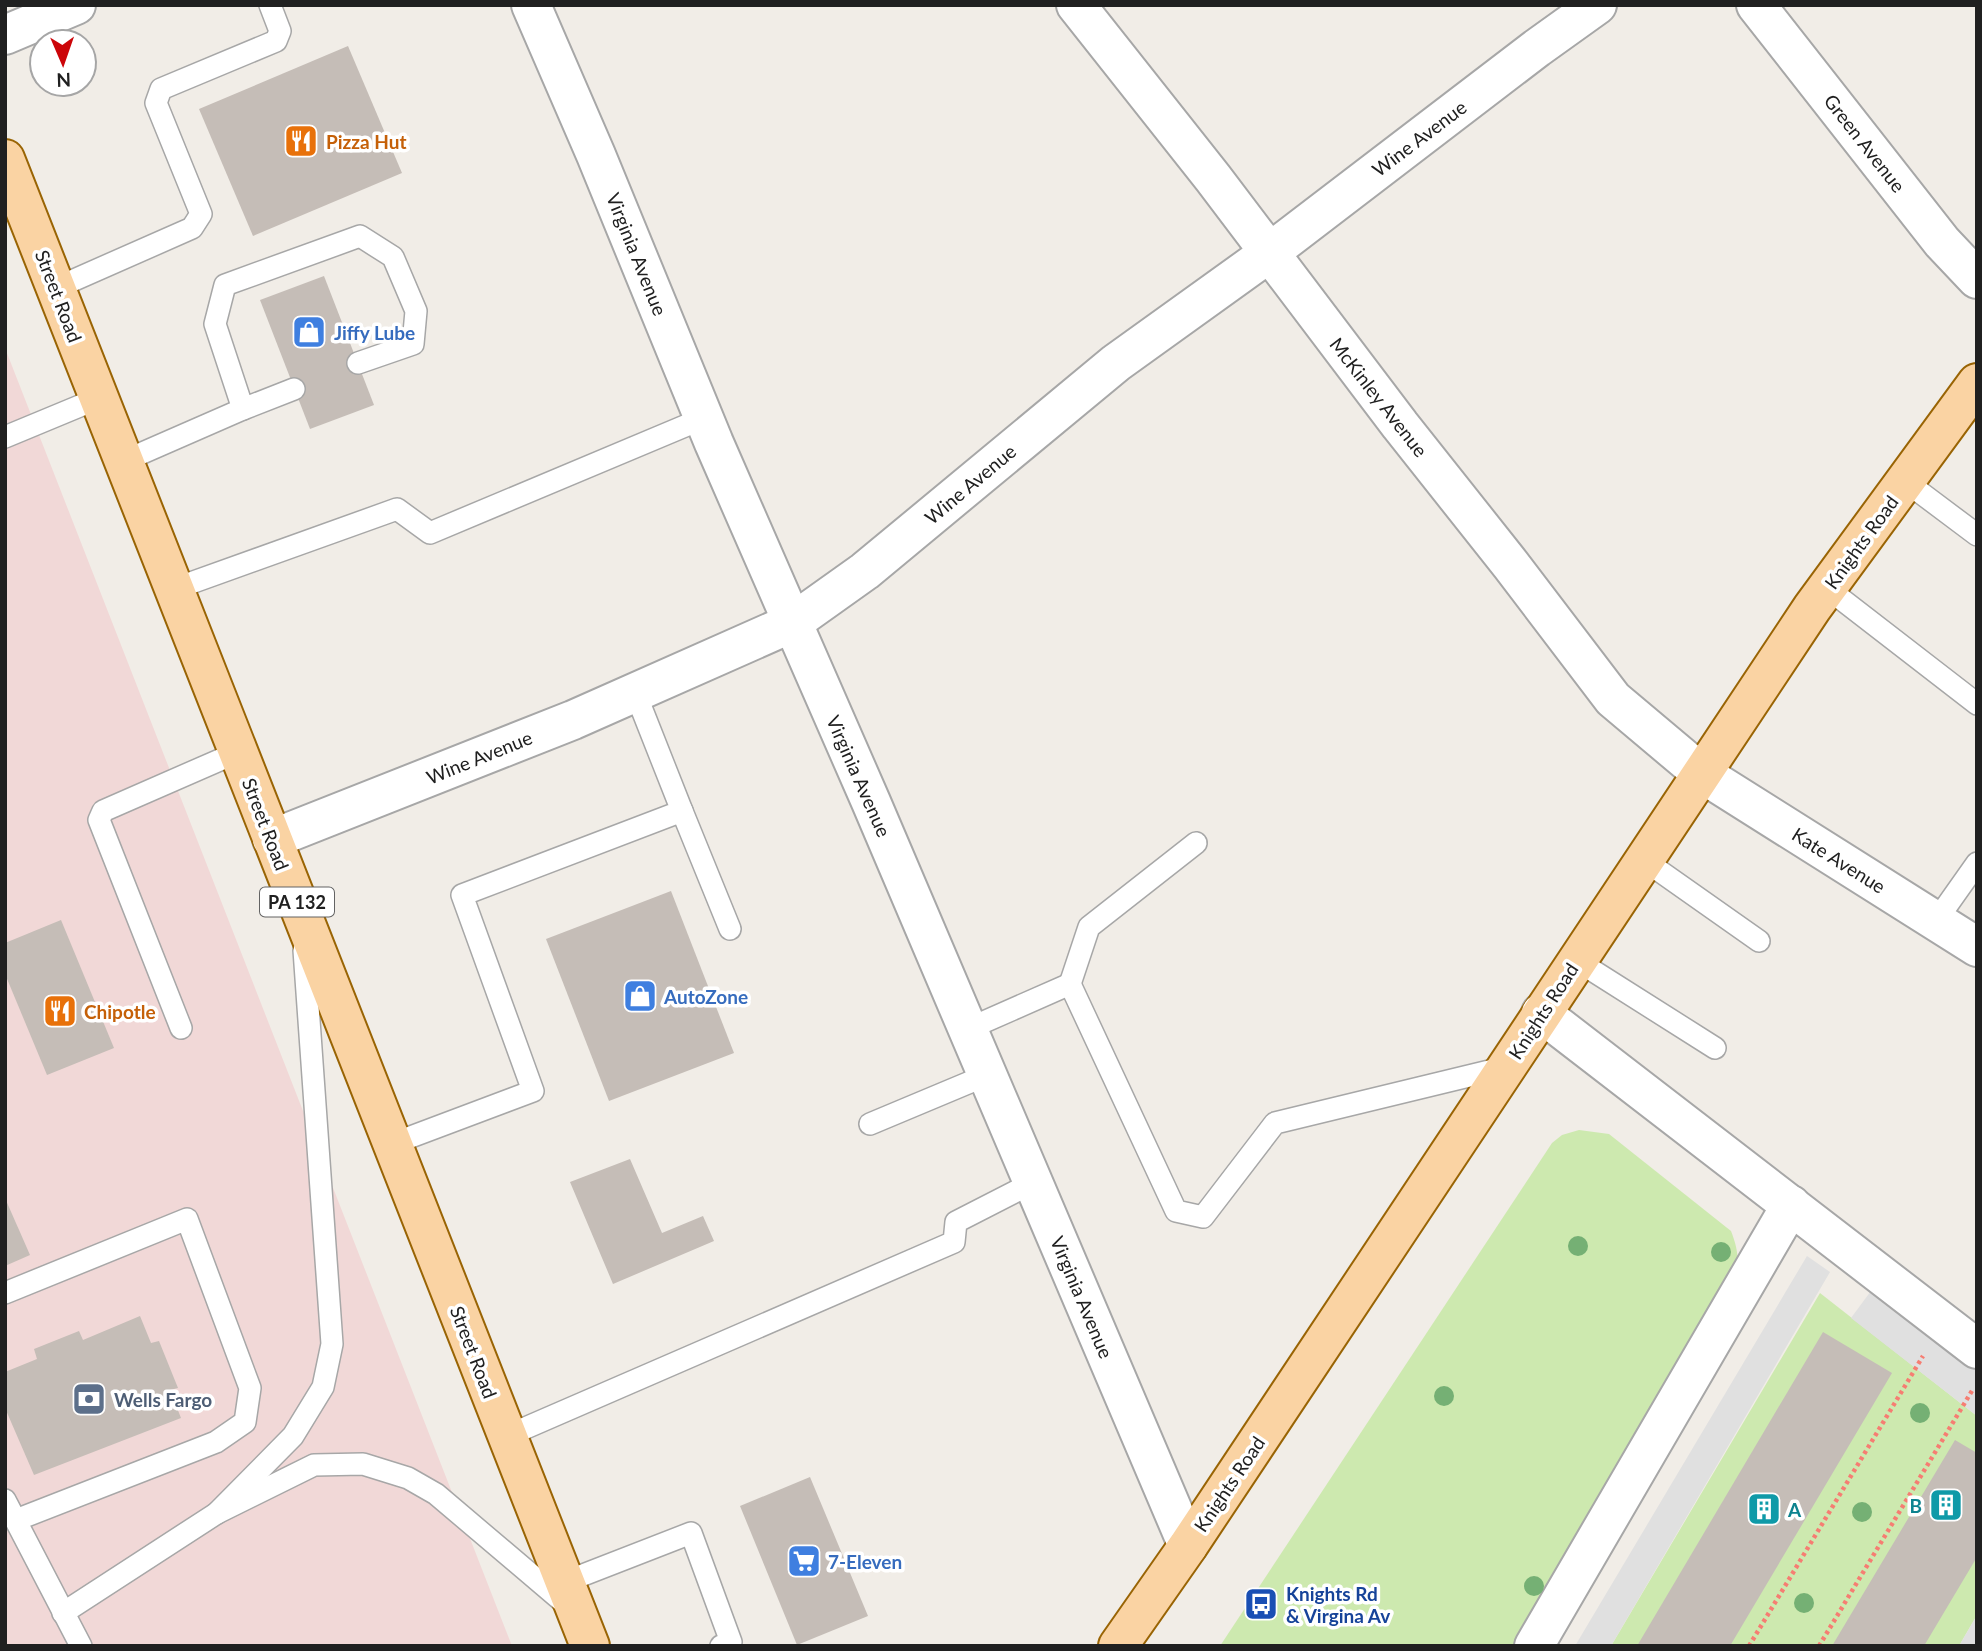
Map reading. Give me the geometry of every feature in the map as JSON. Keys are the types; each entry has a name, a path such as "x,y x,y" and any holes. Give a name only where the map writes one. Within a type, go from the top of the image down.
{"main road":[{"name":"Street Road","path":"5,159 577,1614"},
{"name":"Knights Road","path":"1118,1646 1188,1546 1701,773 1827,588 1977,383"}],"street":[{"path":"5,35 76,5"},
{"name":"Virginia Avenue","path":"531,5 704,418 1188,1546"},
{"name":"McKinley Avenue","path":"1076,5 1213,178 1613,699 1701,773"},
{"name":"Wine Avenue","path":"272,839 561,725 792,623 865,571 1116,363 1269,253 1597,5"},
{"name":"Green Avenue","path":"1756,5 1942,242 1977,279"},
{"name":"Kate Avenue","path":"1701,773 1977,947"},
{"path":"1541,1013 1977,1349"},
{"path":"1534,1646 1791,1205"}],"lane":[{"path":"56,288 192,228 201,214 156,103 161,89 276,41 280,31 270,5"},
{"path":"243,409 215,324 225,285 360,236 393,257 416,311 413,344 358,363"},
{"path":"124,461 295,389"},
{"path":"5,437 99,398"},
{"path":"174,589 397,509 430,533 704,418"},
{"path":"1905,481 1977,535"},
{"path":"1827,588 1977,704"},
{"path":"635,692 730,929"},
{"path":"181,1028 99,820 103,811 238,752"},
{"path":"393,1144 533,1091 462,895 682,811"},
{"path":"1196,843 1089,927 1070,984 1176,1211 1203,1217 1275,1123 1506,1067"},
{"path":"1644,859 1759,941"},
{"path":"1936,921 1977,863"},
{"path":"217,1513 293,1436 323,1387 332,1344 301,913"},
{"path":"1576,960 1715,1048"},
{"path":"968,1029 1070,984"},
{"path":"870,1124 987,1075"},
{"path":"507,1436 954,1242 956,1222 1034,1182"},
{"path":"5,1293 187,1219 250,1388 245,1422 216,1442 16,1520"},
{"path":"63,1613 217,1513 314,1465 363,1464 408,1478 436,1494 577,1614 691,1533 731,1642 721,1646"},
{"path":"5,1500 81,1646"}],"path":[{"path":"1749,1646 1943,1322"},
{"path":"1819,1646 1977,1382"}],"shaded area":[{"path":"5,348 512,1646 5,1646"},
{"path":"1807,1256 1830,1272 1611,1646 1575,1646"},
{"path":"1871,1291 1977,1371 1977,1416 1851,1318"},
{"path":"1977,1615 1977,1646 1959,1646"}],"green space":[{"path":"1579,1130 1609,1134 1731,1231 1737,1262 1727,1291 1515,1646 1220,1646 1552,1143 1562,1135"},
{"path":"1820,1293 1977,1416 1977,1615 1959,1646 1611,1646"}],"building":[{"name":"Pizza Hut","path":"348,46 402,173 253,236 199,109"},
{"name":"Jiffy Lube","path":"324,276 374,405 310,429 260,300"},
{"name":"AutoZone","path":"671,891 734,1053 609,1101 546,939"},
{"name":"Chipotle","path":"61,920 114,1048 47,1075 5,974 5,943"},
{"path":"630,1159 662,1233 703,1216 714,1241 613,1284 570,1182"},
{"path":"5,1198 30,1255 5,1266"},
{"name":"Wells Fargo","path":"140,1316 151,1343 159,1341 178,1388 170,1390 181,1418 34,1475 5,1408 5,1372 37,1359 34,1349 79,1331 83,1340"},
{"name":"A","path":"1823,1332 1892,1373 1730,1646 1637,1646"},
{"name":"B","path":"1955,1440 1977,1453 1977,1557 1924,1646 1832,1646"},
{"name":"7-Eleven","path":"810,1477 868,1616 797,1645 740,1506"}],"place":[{"name":"Pizza Hut","path":"301,141"},
{"name":"Jiffy Lube","path":"309,332"},
{"name":"AutoZone","path":"640,996"},
{"name":"Chipotle","path":"60,1011"},
{"name":"Wells Fargo","path":"89,1399"},
{"name":"B","path":"1946,1505"},
{"name":"A","path":"1764,1509"},
{"name":"7-Eleven","path":"804,1561"},
{"name":"Knights Rd & Virgina Av","path":"1261,1604"}]}
